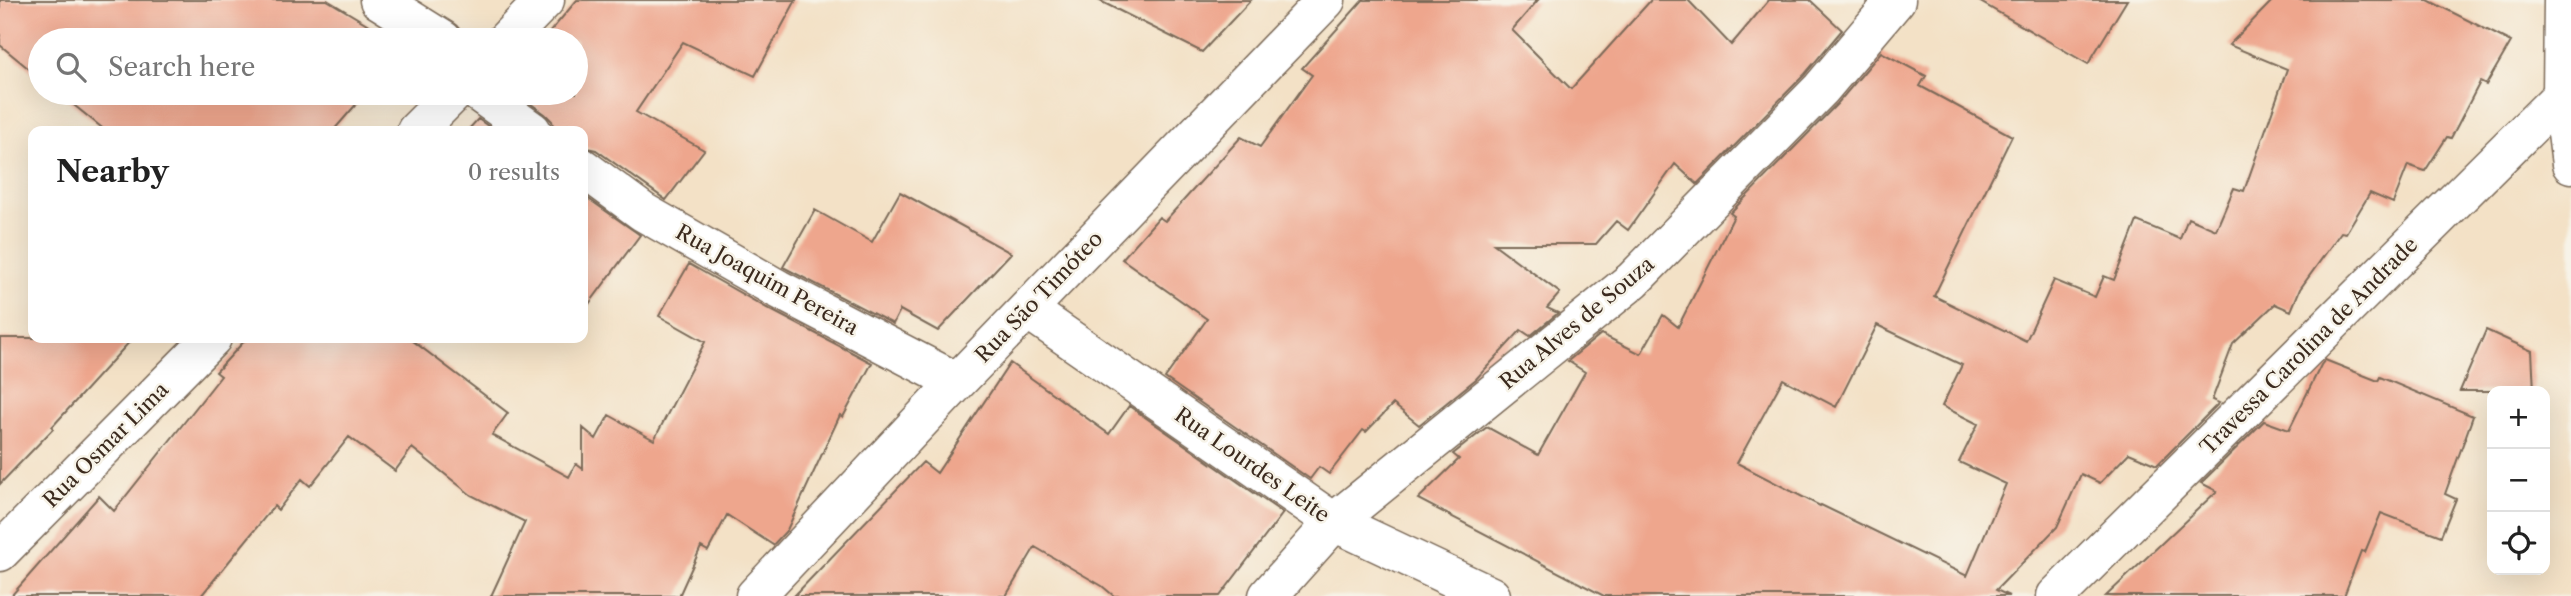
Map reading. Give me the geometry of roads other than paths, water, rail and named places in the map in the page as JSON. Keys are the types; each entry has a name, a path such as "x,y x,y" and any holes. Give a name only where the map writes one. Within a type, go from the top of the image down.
{"street":[{"path":"379,0 424,28"},
{"path":"518,28 545,0"},
{"name":"Rua São Timóteo","path":"755,596 957,382 1326,0"},
{"name":"Rua Alves de Souza","path":"1269,596 1334,522 1633,280 1821,89 1896,0"},
{"path":"2563,0 2562,95 2571,164"},
{"name":"Travessa Carolina de Andrade","path":"2056,596 2562,95"},
{"path":"421,126 442,105"},
{"path":"496,105 525,126"},
{"name":"Rua Joaquim Pereira","path":"588,172 643,212 778,289 957,382"},
{"name":"Rua Lourdes Leite","path":"1028,310 1334,522 1489,596"},
{"name":"Rua Osmar Lima","path":"0,552 207,343"}]}
